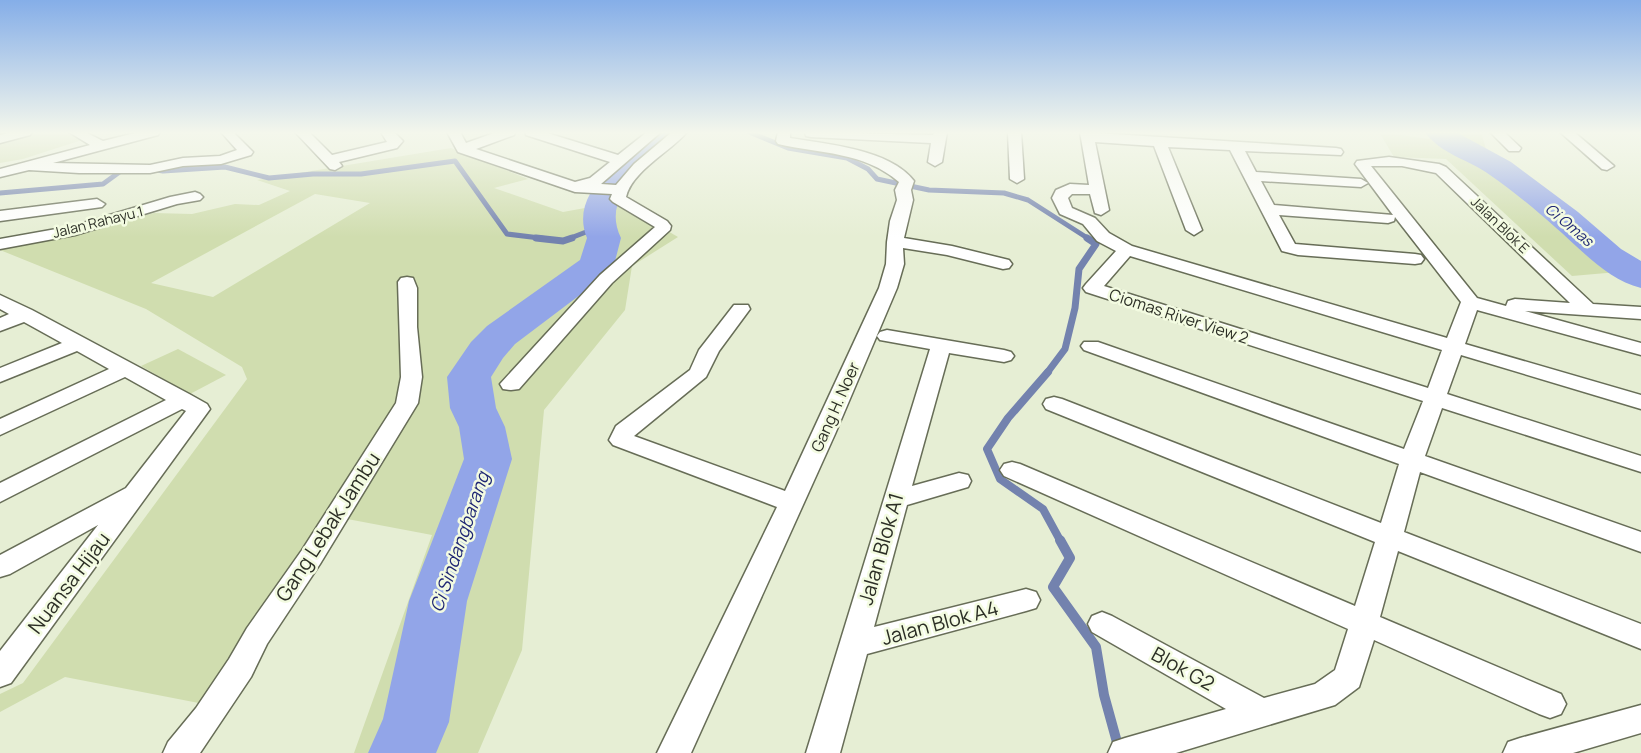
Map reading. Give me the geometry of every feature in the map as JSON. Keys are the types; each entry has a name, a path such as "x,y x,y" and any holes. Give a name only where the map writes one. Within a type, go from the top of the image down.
{"street":[{"path":"0,173 26,167"},
{"path":"43,167 79,169 159,167"},
{"path":"519,167 587,189 618,190"},
{"path":"587,189 610,167"},
{"path":"512,384 606,279 662,230 661,224 618,199 618,190 639,167"},
{"name":"Gang H. Noer","path":"674,753 888,288 895,264 895,242 905,200 905,186 897,174 882,167"},
{"path":"1016,167 1017,179"},
{"path":"1093,167 1101,210"},
{"path":"1169,167 1194,230"},
{"path":"1246,167 1288,247 1298,250 1415,259"},
{"name":"Jalan Blok E","path":"1364,167 1470,302"},
{"name":"Jalan Blok E","path":"1429,167 1441,170 1588,310"},
{"path":"1250,176 1361,183"},
{"path":"1097,190 1070,189 1061,193 1060,198 1066,211 1089,220 1103,237 1126,250 1641,402"},
{"name":"Jalan Rahayu 1","path":"0,244 82,229 175,200 195,197"},
{"path":"0,216 97,204"},
{"path":"1268,209 1388,218"},
{"path":"895,242 952,251 1003,264"},
{"name":"Ciomas River View 2","path":"1126,250 1092,288 1641,464"},
{"name":"Gang Lebak Jambu","path":"180,753 207,718 240,668 257,636 305,566 407,403 413,386 407,331 407,282"},
{"path":"0,301 183,400"},
{"path":"1125,753 1324,695 1348,678 1412,460 1470,302"},
{"path":"1470,302 1641,313"},
{"path":"1470,302 1641,349"},
{"path":"741,309 709,350 699,373 624,431 621,440 791,503"},
{"path":"0,325 26,314"},
{"path":"886,336 1004,356"},
{"path":"0,376 78,343"},
{"name":"Jalan Blok A1","path":"823,753 941,345"},
{"path":"1091,346 1641,542"},
{"path":"0,428 126,369"},
{"path":"0,493 183,400"},
{"name":"Nuansa Hijau","path":"0,674 199,409 183,400"},
{"path":"1054,404 1641,637"},
{"path":"1012,470 1550,704"},
{"path":"895,501 959,481"},
{"name":"Nuansa Hijau","path":"0,567 137,492"},
{"name":"Jalan Blok A4","path":"853,645 1026,600"},
{"name":"Blok G2","path":"1102,624 1263,714"},
{"path":"1520,753 1641,719"}],"green space":[{"path":"335,167 499,167 528,179 494,188 563,212 618,202 678,237 632,266 625,310 544,410 522,650 478,753 354,753 432,535 342,518 209,705 65,677 0,712 0,694 23,683 247,379 242,367 146,309 0,250 154,213 192,214 235,204 259,205 290,191 257,180","holes":["315,194 370,203 213,297 151,283"]},
{"path":"1455,167 1492,167 1618,272 1572,276"},
{"path":"178,349 226,375 190,394 141,366"}],"waterway":[{"path":"151,169 163,171 223,167"},
{"path":"226,167 269,178 313,174 361,174 411,167"},
{"path":"459,167 507,234 548,239"},
{"name":"Ci Sindangbarang","path":"402,753 416,722 438,601 488,459 482,427 473,408 469,377 486,351 501,335 596,265 604,238 599,227 603,196 629,167"},
{"path":"864,167 877,179 929,190 1004,193 1028,200 1089,239"},
{"name":"Ci Omas","path":"1498,167 1566,219 1608,257 1641,277"},
{"path":"0,193 103,184 125,168"},
{"path":"568,239 599,227"},
{"path":"536,238 563,241 572,238"},
{"path":"1047,373 1065,349 1075,308 1079,269 1096,244 1087,238"},
{"path":"1048,372 1008,418 987,449 1000,479 1043,509 1061,542"},
{"path":"1060,540 1070,558 1053,587 1096,647 1104,695 1120,753"}]}
